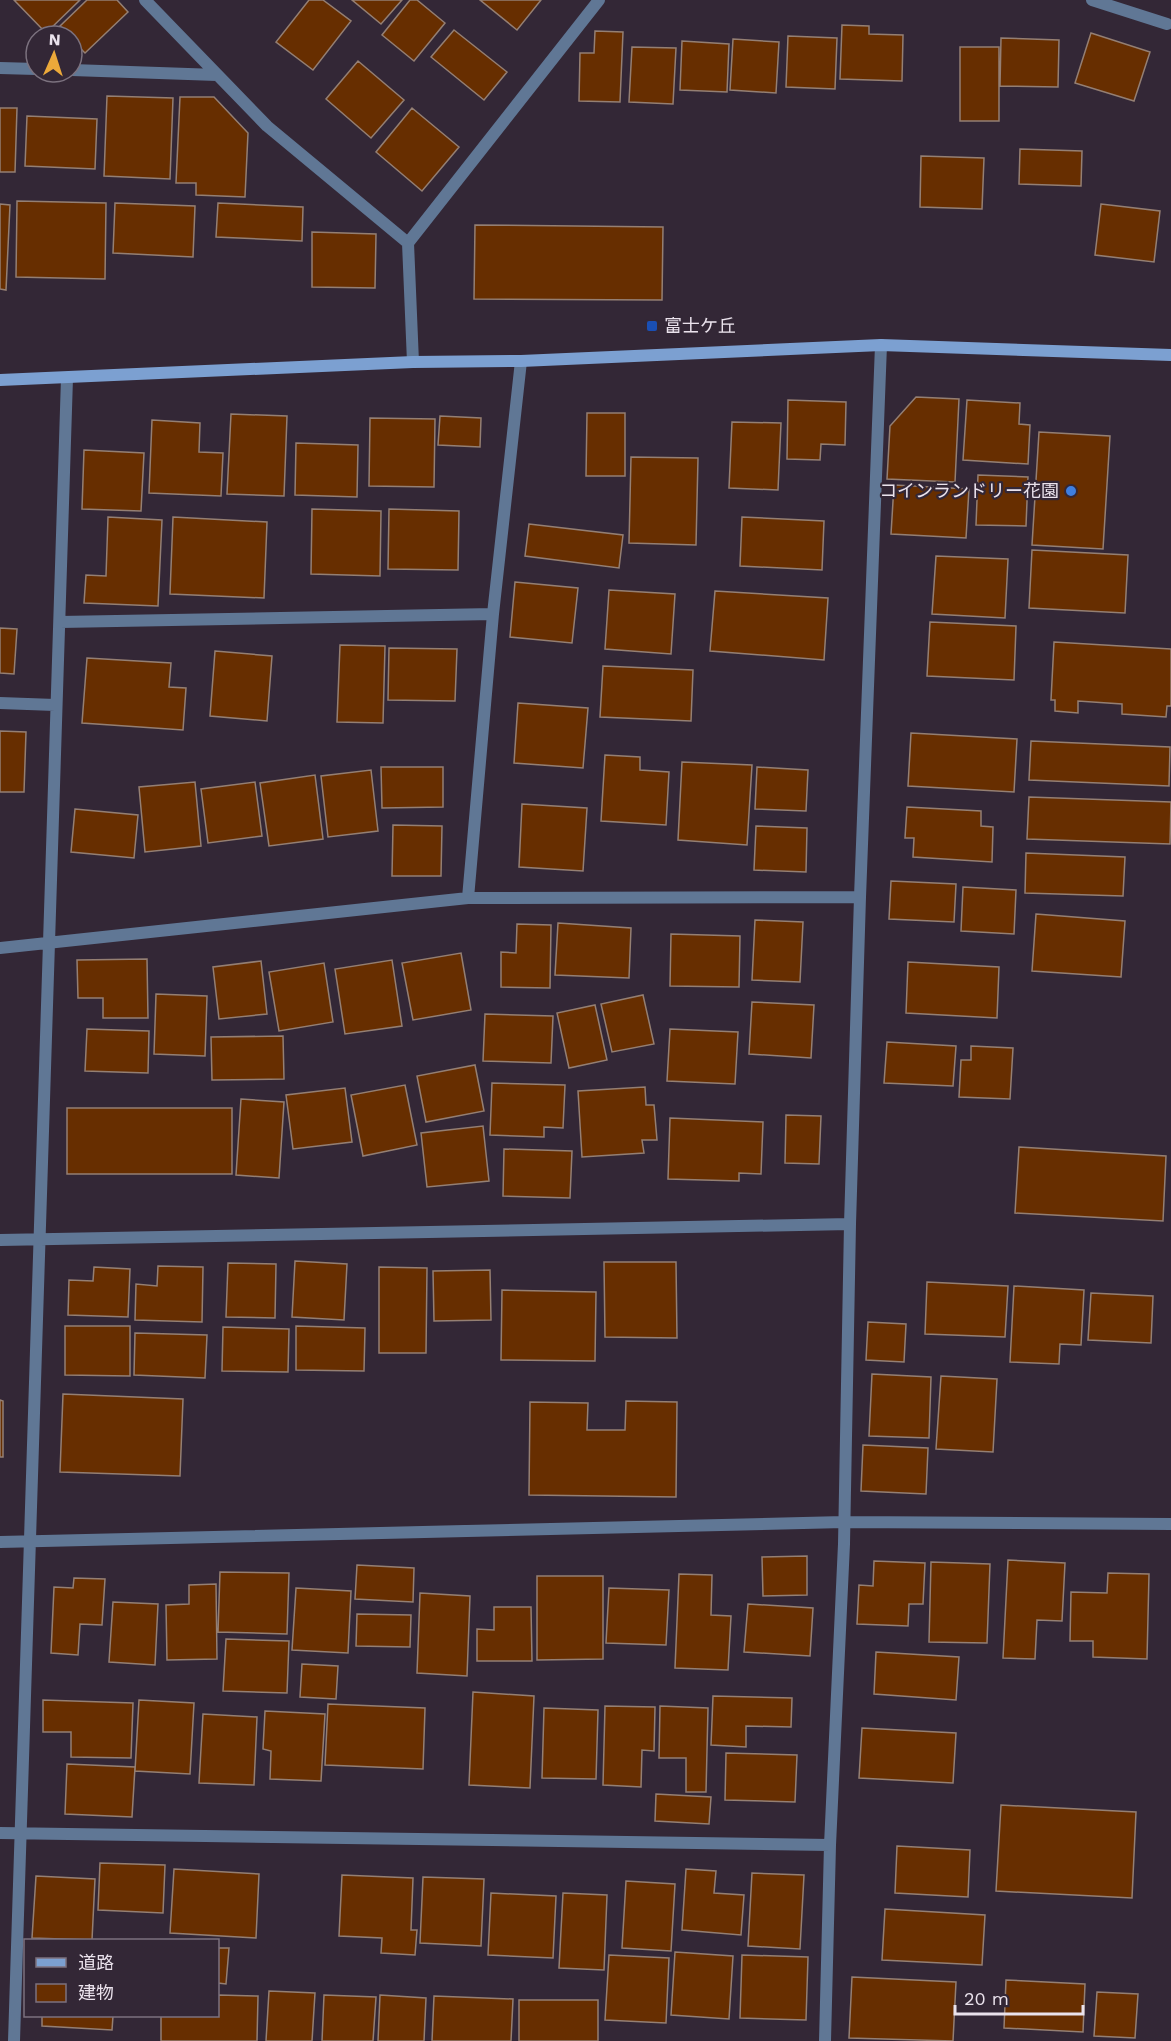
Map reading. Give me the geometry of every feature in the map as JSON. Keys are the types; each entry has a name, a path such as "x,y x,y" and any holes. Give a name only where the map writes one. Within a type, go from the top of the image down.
{"street":[{"path":"145,0 267,126 408,243"},
{"path":"413,362 408,243 599,0"},
{"path":"1092,0 1167,24"},
{"path":"0,68 24,69"},
{"path":"84,70 217,75"},
{"path":"0,380 881,345 1171,355"},
{"path":"825,2041 830,1845 844,1522 860,897 881,345"},
{"path":"468,898 493,614 521,361"},
{"path":"14,2041 67,378"},
{"path":"60,622 493,614"},
{"path":"0,704 55,705"},
{"path":"0,948 468,898 860,897"},
{"path":"0,1240 850,1224"},
{"path":"0,1542 844,1522 1171,1524"},
{"path":"0,1833 830,1845"}],"building":[{"path":"14,0 80,0 55,24 37,24"},
{"path":"87,0 117,0 128,12 85,53 84,24 62,24"},
{"path":"309,0 323,0 351,21 313,70 276,42"},
{"path":"352,0 402,0 381,24"},
{"path":"410,0 417,0 445,23 414,61 382,35"},
{"path":"480,0 541,0 517,30"},
{"path":"842,25 869,26 869,34 903,35 902,81 840,79"},
{"path":"454,30 507,72 484,100 431,57"},
{"path":"595,31 623,32 620,102 579,101 580,53 594,53"},
{"path":"1091,33 1150,52 1134,101 1075,83"},
{"path":"788,36 837,38 835,89 786,87"},
{"path":"1001,38 1059,40 1058,87 1000,86"},
{"path":"733,39 779,42 776,93 730,90"},
{"path":"682,41 729,44 727,92 680,90"},
{"path":"632,47 676,48 673,104 629,102"},
{"path":"960,47 999,47 999,121 960,121"},
{"path":"358,61 404,100 371,138 326,99"},
{"path":"107,96 173,98 170,179 104,176"},
{"path":"180,97 214,97 248,133 245,197 196,195 196,183 176,183"},
{"path":"0,108 17,108 15,172 0,172"},
{"path":"412,108 459,147 422,191 376,152"},
{"path":"27,116 97,119 95,169 25,166"},
{"path":"1020,149 1082,151 1081,186 1019,184"},
{"path":"921,156 984,158 982,209 920,207"},
{"path":"17,201 106,203 105,279 16,277"},
{"path":"115,203 195,206 193,257 113,253"},
{"path":"218,203 303,207 302,241 216,237"},
{"path":"0,204 10,205 6,290 0,289"},
{"path":"1101,204 1160,211 1154,262 1095,255"},
{"path":"475,225 663,227 662,300 474,299"},
{"path":"312,232 376,234 375,288 312,287"},
{"path":"916,397 959,399 955,482 887,479 890,426"},
{"path":"788,400 846,402 845,445 821,444 820,460 787,459"},
{"path":"967,400 1020,403 1019,424 1030,425 1028,464 963,460"},
{"path":"587,413 625,413 625,476 586,476"},
{"path":"231,414 287,416 284,496 227,494"},
{"path":"440,416 481,418 480,447 438,445"},
{"path":"370,418 435,419 434,487 369,486"},
{"path":"152,420 200,423 199,452 223,453 221,496 149,493"},
{"path":"732,422 781,423 778,490 729,488"},
{"name":"コインランドリー花園","path":"1039,432 1110,436 1103,549 1032,545"},
{"path":"296,443 358,445 357,497 295,495"},
{"path":"84,450 144,453 141,511 82,509"},
{"path":"631,457 698,458 696,545 629,543"},
{"path":"978,475 1028,477 1026,526 976,525"},
{"path":"894,485 969,489 966,538 891,534"},
{"path":"312,509 381,511 380,576 311,574"},
{"path":"389,509 459,511 458,570 388,569"},
{"path":"108,517 162,520 158,606 84,603 86,575 106,576"},
{"path":"173,517 267,522 264,598 170,594"},
{"path":"742,517 824,521 822,570 740,566"},
{"path":"529,524 623,535 619,568 525,556"},
{"path":"1032,550 1128,555 1125,613 1029,608"},
{"path":"936,556 1008,559 1005,618 932,614"},
{"path":"515,582 578,588 572,643 510,637"},
{"path":"609,590 675,594 671,654 605,649"},
{"path":"715,591 828,598 824,660 710,651"},
{"path":"930,622 1016,626 1014,680 927,676"},
{"path":"0,628 17,629 14,674 0,673"},
{"path":"1054,642 1171,649 1171,706 1167,706 1166,717 1122,714 1122,704 1078,701 1078,713 1055,711 1055,700 1051,700"},
{"path":"340,645 385,646 383,723 337,722"},
{"path":"389,648 457,649 455,701 388,700"},
{"path":"215,651 272,656 267,721 210,716"},
{"path":"87,658 171,663 169,687 186,688 183,730 82,723"},
{"path":"603,666 693,670 691,721 600,717"},
{"path":"518,703 588,708 583,768 514,763"},
{"path":"0,731 26,732 24,792 0,792"},
{"path":"911,733 1017,739 1014,792 908,786"},
{"path":"1031,741 1170,747 1169,786 1029,780"},
{"path":"605,755 640,757 640,770 669,772 666,825 601,821"},
{"path":"682,762 752,765 747,845 678,840"},
{"path":"381,767 443,767 443,807 382,808"},
{"path":"757,767 808,770 806,811 755,809"},
{"path":"371,770 378,831 328,837 321,776"},
{"path":"315,775 323,839 269,846 260,783"},
{"path":"195,782 201,846 145,852 139,787"},
{"path":"255,782 262,836 208,843 201,789"},
{"path":"1029,797 1171,802 1170,844 1027,839"},
{"path":"522,804 587,808 583,871 519,867"},
{"path":"907,807 981,811 981,826 993,827 992,862 913,857 914,838 905,838"},
{"path":"75,809 138,815 134,858 71,852"},
{"path":"393,825 442,826 441,876 392,876"},
{"path":"756,826 807,828 806,872 754,870"},
{"path":"1026,853 1125,857 1123,896 1025,893"},
{"path":"891,881 956,884 954,922 889,919"},
{"path":"963,887 1016,890 1014,934 961,931"},
{"path":"1036,914 1125,921 1121,977 1032,971"},
{"path":"755,920 803,922 800,982 752,980"},
{"path":"558,923 631,928 629,978 555,975"},
{"path":"517,924 551,925 550,988 501,987 501,952 516,953"},
{"path":"671,934 740,936 739,987 670,986"},
{"path":"461,953 471,1010 413,1020 402,963"},
{"path":"147,959 148,1018 103,1018 103,998 78,998 77,960"},
{"path":"392,960 402,1026 345,1034 335,969"},
{"path":"261,961 267,1014 219,1019 213,967"},
{"path":"908,962 999,967 997,1018 906,1013"},
{"path":"324,963 333,1022 279,1031 269,972"},
{"path":"156,994 207,996 205,1056 154,1054"},
{"path":"643,995 654,1044 612,1052 601,1004"},
{"path":"752,1002 814,1005 811,1058 749,1054"},
{"path":"595,1005 607,1060 569,1068 557,1013"},
{"path":"485,1014 553,1016 551,1063 483,1061"},
{"path":"87,1029 149,1031 148,1073 85,1071"},
{"path":"670,1029 738,1032 735,1084 667,1081"},
{"path":"283,1036 284,1079 212,1080 211,1037"},
{"path":"887,1042 956,1046 953,1086 884,1083"},
{"path":"971,1046 1013,1048 1010,1099 959,1097 961,1060 971,1060"},
{"path":"475,1065 484,1111 426,1122 417,1076"},
{"path":"492,1083 565,1085 563,1128 544,1127 544,1137 490,1135"},
{"path":"405,1085 417,1145 363,1156 351,1095"},
{"path":"645,1087 646,1105 654,1105 657,1140 642,1140 644,1153 582,1157 578,1091"},
{"path":"345,1088 352,1142 293,1149 286,1095"},
{"path":"241,1099 284,1102 279,1178 236,1175"},
{"path":"67,1108 232,1108 232,1174 67,1174"},
{"path":"786,1115 821,1116 819,1164 785,1163"},
{"path":"670,1118 763,1122 761,1174 739,1173 739,1181 668,1179"},
{"path":"483,1126 489,1181 427,1187 421,1133"},
{"path":"1019,1147 1166,1156 1163,1221 1015,1213"},
{"path":"504,1149 572,1151 570,1198 503,1196"},
{"path":"295,1261 347,1264 344,1320 292,1317"},
{"path":"604,1262 676,1262 677,1338 605,1337"},
{"path":"228,1263 276,1264 275,1318 226,1317"},
{"path":"158,1266 203,1267 202,1322 135,1320 136,1284 157,1286"},
{"path":"94,1267 130,1269 128,1317 68,1315 69,1280 93,1281"},
{"path":"379,1267 427,1268 426,1353 379,1353"},
{"path":"490,1270 491,1320 434,1321 433,1271"},
{"path":"927,1282 1008,1286 1005,1337 925,1334"},
{"path":"1014,1286 1084,1290 1081,1345 1060,1344 1059,1364 1010,1362"},
{"path":"502,1290 596,1292 595,1361 501,1360"},
{"path":"1091,1293 1153,1296 1151,1343 1088,1340"},
{"path":"868,1322 906,1324 904,1362 866,1360"},
{"path":"65,1326 130,1326 130,1376 65,1375"},
{"path":"296,1326 365,1328 364,1371 296,1370"},
{"path":"223,1327 289,1329 288,1372 222,1371"},
{"path":"135,1333 207,1335 205,1378 134,1375"},
{"path":"872,1374 931,1377 929,1438 869,1436"},
{"path":"941,1376 997,1379 993,1452 936,1449"},
{"path":"63,1394 183,1399 180,1476 60,1472"},
{"path":"0,1400 3,1401 3,1457 0,1457"},
{"path":"626,1401 677,1402 676,1497 529,1495 530,1402 588,1403 587,1430 625,1430"},
{"path":"863,1445 928,1448 926,1494 861,1491"},
{"path":"807,1556 807,1595 763,1596 762,1557"},
{"path":"1008,1560 1065,1563 1062,1621 1037,1620 1035,1659 1003,1658"},
{"path":"874,1561 925,1563 923,1604 909,1604 908,1626 857,1624 859,1585 873,1586"},
{"path":"931,1562 990,1564 987,1643 929,1642"},
{"path":"357,1565 414,1568 413,1602 355,1599"},
{"path":"220,1572 289,1573 287,1634 218,1632"},
{"path":"1108,1573 1149,1574 1147,1659 1093,1657 1093,1641 1070,1641 1071,1592 1107,1593"},
{"path":"679,1574 712,1575 711,1615 731,1616 728,1670 675,1668"},
{"path":"537,1576 603,1576 603,1659 537,1660"},
{"path":"74,1578 105,1579 102,1625 80,1624 78,1655 51,1653 54,1587 73,1588"},
{"path":"216,1584 217,1659 167,1660 166,1605 189,1604 189,1585"},
{"path":"296,1588 351,1591 348,1653 292,1650"},
{"path":"609,1588 669,1590 666,1645 606,1643"},
{"path":"420,1593 470,1596 467,1676 417,1673"},
{"path":"113,1602 158,1604 155,1665 109,1662"},
{"path":"748,1604 813,1608 810,1656 744,1652"},
{"path":"494,1607 531,1607 532,1661 477,1661 477,1629 494,1630"},
{"path":"357,1614 411,1615 410,1647 356,1646"},
{"path":"226,1639 289,1641 287,1693 223,1691"},
{"path":"876,1652 959,1657 956,1700 874,1694"},
{"path":"302,1664 338,1666 336,1699 300,1697"},
{"path":"473,1692 534,1696 530,1788 469,1785"},
{"path":"713,1696 792,1698 791,1727 746,1726 746,1747 711,1745"},
{"path":"43,1700 133,1703 131,1758 71,1757 71,1732 43,1732"},
{"path":"139,1700 194,1703 190,1774 135,1771"},
{"path":"328,1704 425,1708 423,1769 325,1765"},
{"path":"605,1706 655,1707 654,1751 642,1750 641,1787 603,1785"},
{"path":"660,1706 708,1708 706,1792 686,1792 686,1758 659,1758"},
{"path":"544,1708 598,1710 596,1779 542,1778"},
{"path":"265,1711 325,1714 321,1781 270,1779 271,1751 263,1749"},
{"path":"203,1714 257,1717 254,1785 199,1783"},
{"path":"862,1728 956,1733 953,1783 859,1778"},
{"path":"726,1753 797,1755 795,1802 725,1800"},
{"path":"67,1764 135,1767 132,1817 65,1814"},
{"path":"656,1794 711,1797 709,1824 655,1821"},
{"path":"1001,1805 1136,1812 1132,1898 996,1891"},
{"path":"897,1846 970,1850 968,1897 895,1893"},
{"path":"100,1863 165,1865 163,1913 98,1910"},
{"path":"174,1869 259,1874 256,1938 170,1933"},
{"path":"686,1869 716,1871 714,1893 744,1895 741,1935 682,1930"},
{"path":"752,1873 804,1875 800,1949 748,1946"},
{"path":"342,1875 413,1878 411,1930 417,1930 415,1955 381,1953 382,1938 339,1936"},
{"path":"36,1876 95,1879 92,1939 32,1938"},
{"path":"423,1877 484,1879 481,1946 420,1943"},
{"path":"626,1881 675,1884 671,1951 622,1948"},
{"path":"491,1893 556,1896 553,1958 488,1955"},
{"path":"563,1893 607,1895 604,1970 559,1968"},
{"path":"885,1909 985,1915 982,1965 882,1960"},
{"path":"219,1948 229,1948 226,1984 219,1983"},
{"path":"675,1952 733,1956 729,2019 671,2015"},
{"path":"609,1955 669,1958 666,2023 605,2020"},
{"path":"742,1955 808,1957 806,2020 740,2018"},
{"path":"852,1977 956,1982 953,2041 849,2038"},
{"path":"1006,1980 1085,1984 1083,2032 1004,2028"},
{"path":"269,1991 315,1993 312,2041 266,2041"},
{"path":"1097,1992 1138,1994 1135,2038 1094,2036"},
{"path":"219,1995 258,1996 257,2041 161,2041 161,2017 219,2017"},
{"path":"324,1995 376,1997 373,2041 322,2041"},
{"path":"380,1995 426,1998 424,2041 378,2041"},
{"path":"434,1996 513,1999 511,2041 432,2041"},
{"path":"519,2000 598,2000 598,2041 519,2041"},
{"path":"42,2017 113,2017 112,2030 42,2026"}],"place":[{"name":"富士ケ丘","path":"652,326"},
{"name":"コインランドリー花園","path":"1071,491"}]}
